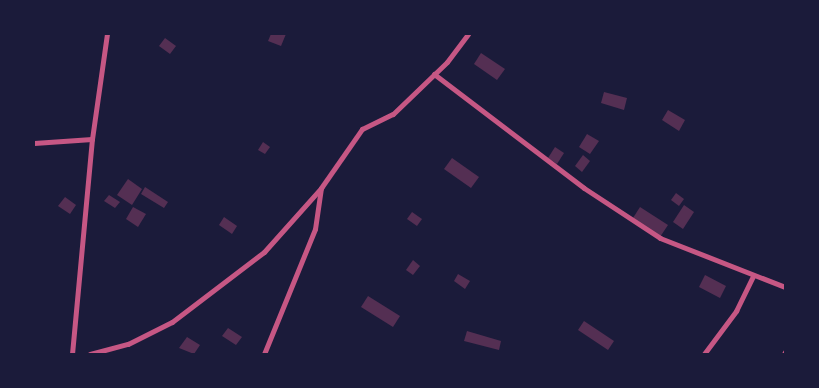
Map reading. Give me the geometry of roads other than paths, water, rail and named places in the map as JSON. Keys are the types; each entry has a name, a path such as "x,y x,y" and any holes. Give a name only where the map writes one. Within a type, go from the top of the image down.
{"street":[{"path":"72,354 92,139 107,34"},
{"path":"90,354 128,344 172,322 264,252 321,188 362,129 393,114 434,74 468,34"},
{"path":"434,74 584,188 660,238 785,287"},
{"path":"34,144 92,139"},
{"path":"264,354 315,229 321,188"},
{"path":"704,354 736,311 753,276"}]}
